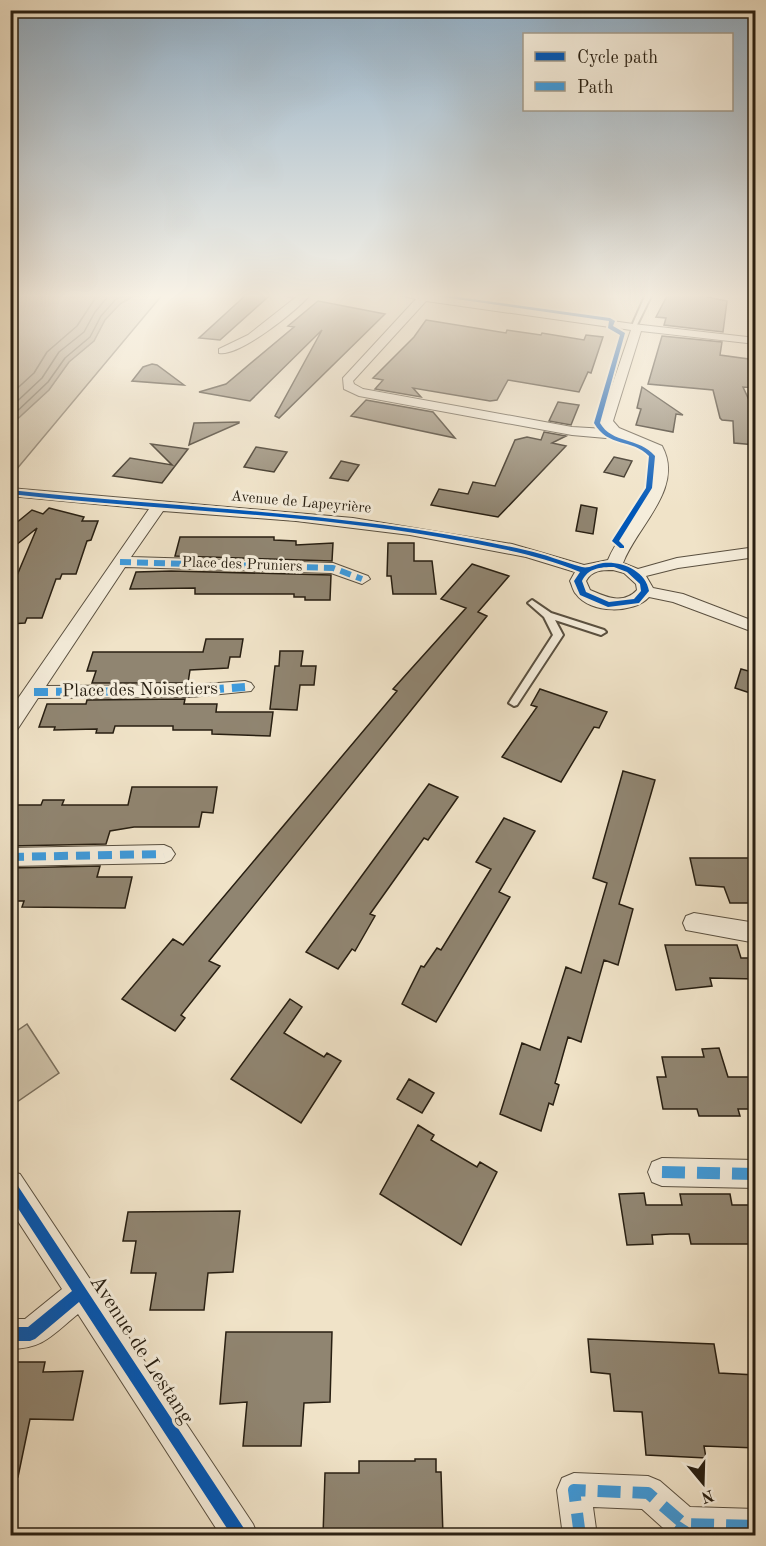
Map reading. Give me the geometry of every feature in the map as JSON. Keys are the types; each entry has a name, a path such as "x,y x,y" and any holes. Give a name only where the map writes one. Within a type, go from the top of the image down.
{"street":[{"path":"361,366 347,381 348,386 359,392 572,431 606,434 614,431"},
{"path":"614,565 621,549 657,494 661,467 657,449 614,431 606,421 623,366"},
{"name":"Avenue de Lapeyrière","path":"10,492 157,508 334,520 404,528 545,556 585,571"},
{"path":"10,725 157,508"},
{"path":"637,574 677,563 756,552"},
{"name":"Place des Pruniers","path":"120,562 230,563 333,568 362,579"},
{"path":"614,565 637,574 644,583 645,591 642,597 628,604 598,602 589,598 579,587 580,575 585,571 597,566 614,565"},
{"path":"645,591 677,598 756,628"},
{"name":"Place des Noisetiers","path":"34,692 191,691 245,687"},
{"path":"10,857 164,854"},
{"path":"694,923 756,933"},
{"path":"662,1172 756,1174"},
{"name":"Avenue de Lestang","path":"10,1184 241,1536"},
{"path":"10,1334 30,1334 81,1292"},
{"path":"580,1536 574,1490 648,1493 680,1530 756,1526"}],"lane":[{"path":"532,603 548,615 601,632"},
{"path":"514,703 558,635 548,615"}],"shaded area":[{"path":"11,366 103,366 11,476"},
{"path":"27,1024 59,1073 14,1104 10,1099 11,1035"}],"water":[{"path":"11,366 66,366 49,390 11,425"}],"building":[{"path":"159,366 184,385 132,381 143,367"},
{"path":"247,366 285,366 250,401 199,392 226,384"},
{"path":"302,366 332,366 279,418 275,416"},
{"path":"385,366 593,366 579,392 508,380 497,400 490,401 413,388 421,397 375,389 383,380 373,378"},
{"path":"653,366 756,366 756,388 743,387 756,415 756,445 734,443 733,421 720,418 713,390 648,384"},
{"path":"642,387 683,415 676,414 673,432 636,425 641,409 637,408"},
{"path":"366,400 433,412 455,438 351,416"},
{"path":"558,402 579,405 571,425 549,421"},
{"path":"239,422 189,445 194,423"},
{"path":"544,432 566,436 552,443 566,446 498,517 431,505 439,489 468,494 473,482 495,486 515,440 527,437 541,440"},
{"path":"151,444 188,449 162,483 113,476 130,458 172,465"},
{"path":"256,447 287,452 274,472 244,467"},
{"path":"614,457 632,461 624,477 604,472"},
{"path":"341,461 359,465 348,481 330,478"},
{"path":"581,505 597,508 593,534 576,531"},
{"path":"49,508 84,517 82,521 98,521 91,540 87,541 76,574 62,574 60,579 56,579 42,618 27,618 25,623 10,624 10,592 37,528 10,550 10,528 32,510 43,514"},
{"path":"180,537 274,537 274,540 296,541 296,545 333,543 332,561 175,556"},
{"path":"388,543 414,543 414,561 432,561 436,594 393,594 391,576 387,576"},
{"path":"472,564 509,576 478,612 487,616 209,961 220,966 181,1015 185,1018 175,1031 122,999 173,939 183,945 397,691 393,689 466,608 441,599"},
{"path":"136,572 331,575 330,600 305,600 305,597 294,597 294,594 195,594 195,588 130,589"},
{"path":"206,639 243,639 240,657 230,657 228,668 190,670 188,683 92,683 96,671 87,671 93,652 203,652"},
{"path":"280,651 303,651 301,666 316,666 314,685 300,685 297,710 270,709 275,666 279,666"},
{"path":"741,669 756,673 756,695 735,688"},
{"path":"540,689 607,712 599,728 594,727 561,782 502,757 537,707 531,705"},
{"path":"185,699 184,704 217,704 216,712 273,712 270,736 212,734 212,730 173,730 173,726 115,726 113,733 96,733 97,729 54,730 55,727 39,727 47,704 86,704 87,700"},
{"path":"623,771 655,780 619,904 633,909 618,965 604,960 581,1042 568,1037 555,1083 559,1085 553,1105 549,1103 541,1131 500,1114 522,1043 540,1050 566,967 581,973 607,883 593,878"},
{"path":"429,784 458,797 428,840 424,838 370,914 375,916 355,951 352,949 338,969 306,952"},
{"path":"132,787 217,787 213,813 202,812 199,827 134,827 110,831 106,844 10,846 10,805 41,805 43,800 64,800 62,805 128,805"},
{"path":"504,818 535,831 499,892 510,897 436,1022 402,1004 421,966 424,967 437,948 441,950 491,869 476,862"},
{"path":"690,858 756,858 756,903 730,903 724,887 696,885"},
{"path":"100,866 97,877 132,877 125,908 22,907 24,901 10,901 10,868"},
{"path":"665,945 737,945 741,958 756,958 756,979 710,978 712,986 676,990"},
{"path":"290,999 302,1007 284,1033 324,1057 327,1053 341,1061 301,1123 231,1079"},
{"path":"719,1048 728,1077 756,1077 756,1109 738,1109 740,1116 699,1116 697,1109 663,1109 657,1077 666,1077 662,1057 704,1057 702,1049"},
{"path":"409,1079 434,1093 422,1113 397,1099"},
{"path":"418,1125 434,1135 431,1140 477,1167 480,1162 497,1172 461,1245 380,1194"},
{"path":"644,1193 646,1205 682,1205 680,1194 730,1194 732,1205 756,1205 756,1244 691,1244 689,1234 670,1234 652,1235 653,1244 627,1245 619,1194"},
{"path":"240,1211 233,1272 208,1273 204,1310 150,1310 156,1273 131,1273 136,1241 123,1241 128,1212"},
{"path":"226,1332 332,1332 330,1402 304,1403 301,1446 243,1446 247,1402 220,1404"},
{"path":"588,1339 714,1344 719,1373 756,1375 756,1448 704,1446 706,1458 646,1455 642,1412 614,1411 610,1374 591,1372"},
{"path":"10,1362 45,1362 43,1372 83,1371 73,1420 30,1419 18,1477 10,1476"},
{"path":"415,1459 436,1459 436,1472 441,1472 443,1536 323,1536 325,1473 359,1473 359,1461 415,1461"}],"marked path":[{"path":"120,562 230,563 333,568 362,579"},
{"path":"34,692 191,691 245,687"},
{"path":"10,857 164,854"},
{"path":"662,1172 756,1174"},
{"path":"580,1536 574,1490 648,1493 684,1524 756,1526"},
{"path":"676,1536 684,1524"}],"cycle path":[{"path":"614,366 597,423 607,435 639,446 652,456 649,488 615,541 622,547"},
{"path":"10,492 296,517 410,530 527,552 585,571"},
{"path":"614,565 630,570 644,583 645,591 636,601 608,605 583,593 578,581 584,572 598,566 614,565"},
{"path":"10,1184 241,1536"},
{"path":"10,1334 30,1334 81,1292"}]}
